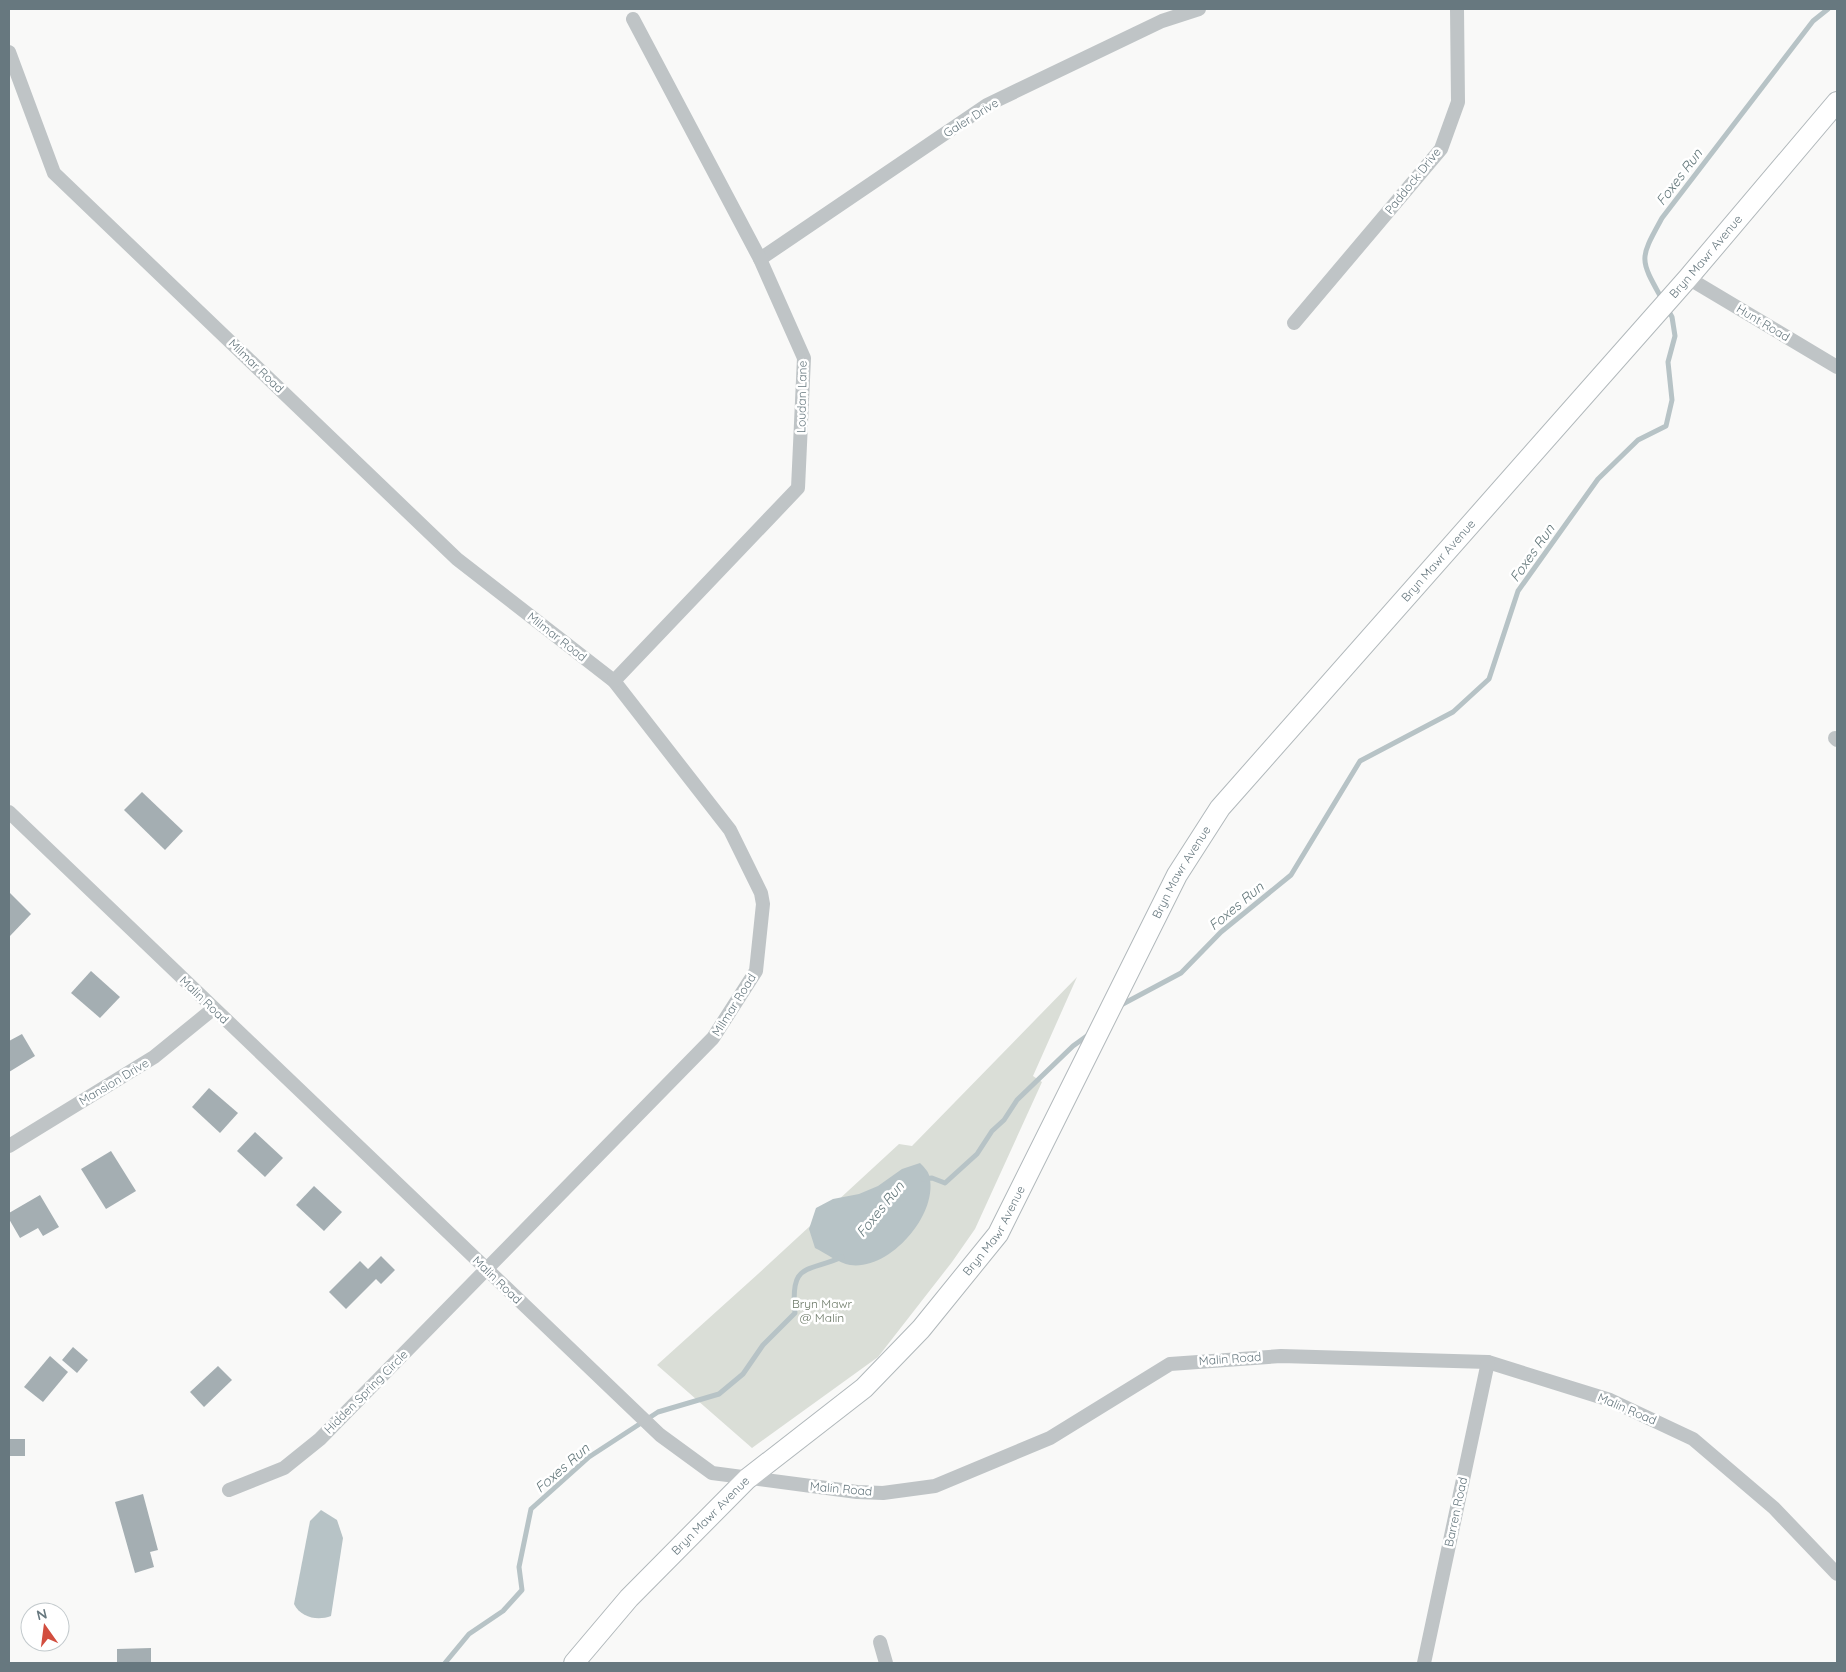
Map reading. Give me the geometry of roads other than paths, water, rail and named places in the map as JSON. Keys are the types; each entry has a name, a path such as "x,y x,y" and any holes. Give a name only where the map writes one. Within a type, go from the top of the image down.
{"main road":[{"name":"Bryn Mawr Avenue","path":"574,1663 629,1598 747,1479 864,1388 921,1329 998,1234 1177,875 1220,808 1688,278 1837,102"}],"street":[{"name":"Galer Drive","path":"760,259 987,105 1160,15 1199,9"},
{"name":"Paddock Drive","path":"1294,323 1441,149 1458,102 1457,9"},
{"name":"Loudan Lane","path":"614,681 798,488 804,358 760,259 633,19"},
{"name":"Milmar Road","path":"9,52 54,173 457,559 614,681 730,830 761,893 763,904 756,971 713,1038 486,1270"},
{"name":"Hunt Road","path":"1688,278 1837,368"},
{"name":"Malin Road","path":"9,812 637,1414 712,1473 857,1492 883,1493 935,1486 1050,1438 1170,1364 1281,1356 1488,1362 1610,1400 1693,1439 1774,1508 1837,1574"},
{"name":"Mansion Drive","path":"9,1146 154,1057 213,1009"},
{"name":"Hidden Spring Circle","path":"229,1490 284,1468 320,1439 486,1270"},
{"name":"Barren Road","path":"1424,1663 1488,1362"},
{"path":"880,1642 886,1663"}],"water":[{"path":"920,1163 929,1175 930,1190 927,1206 909,1236 895,1249 881,1259 865,1264 850,1265 815,1248 809,1229 816,1208 833,1199 859,1194 878,1186 902,1169"},
{"path":"321,1510 337,1520 343,1538 331,1616 315,1618 305,1615 294,1604 310,1521"}],"waterway":[{"name":"Foxes Run","path":"1663,301 1649,276 1645,259 1649,243 1662,218 1813,21 1828,9"},
{"name":"Foxes Run","path":"1121,1005 1181,973 1221,932 1291,875 1360,761 1453,712 1489,679 1518,591 1598,479 1638,440 1666,426 1672,400 1668,362 1675,336 1672,317 1667,308"},
{"name":"Foxes Run","path":"923,1179 932,1178 945,1183 977,1154 992,1131 1004,1120 1017,1100 1073,1046 1091,1033"},
{"name":"Foxes Run","path":"445,1663 469,1634 503,1611 522,1590 519,1567 531,1509 589,1457 658,1412 719,1394 743,1374 763,1345 795,1313 794,1297 798,1277 810,1268 842,1257"}],"park label":[{"name":"Bryn Mawr @ Malin","path":"822,1311"}]}
